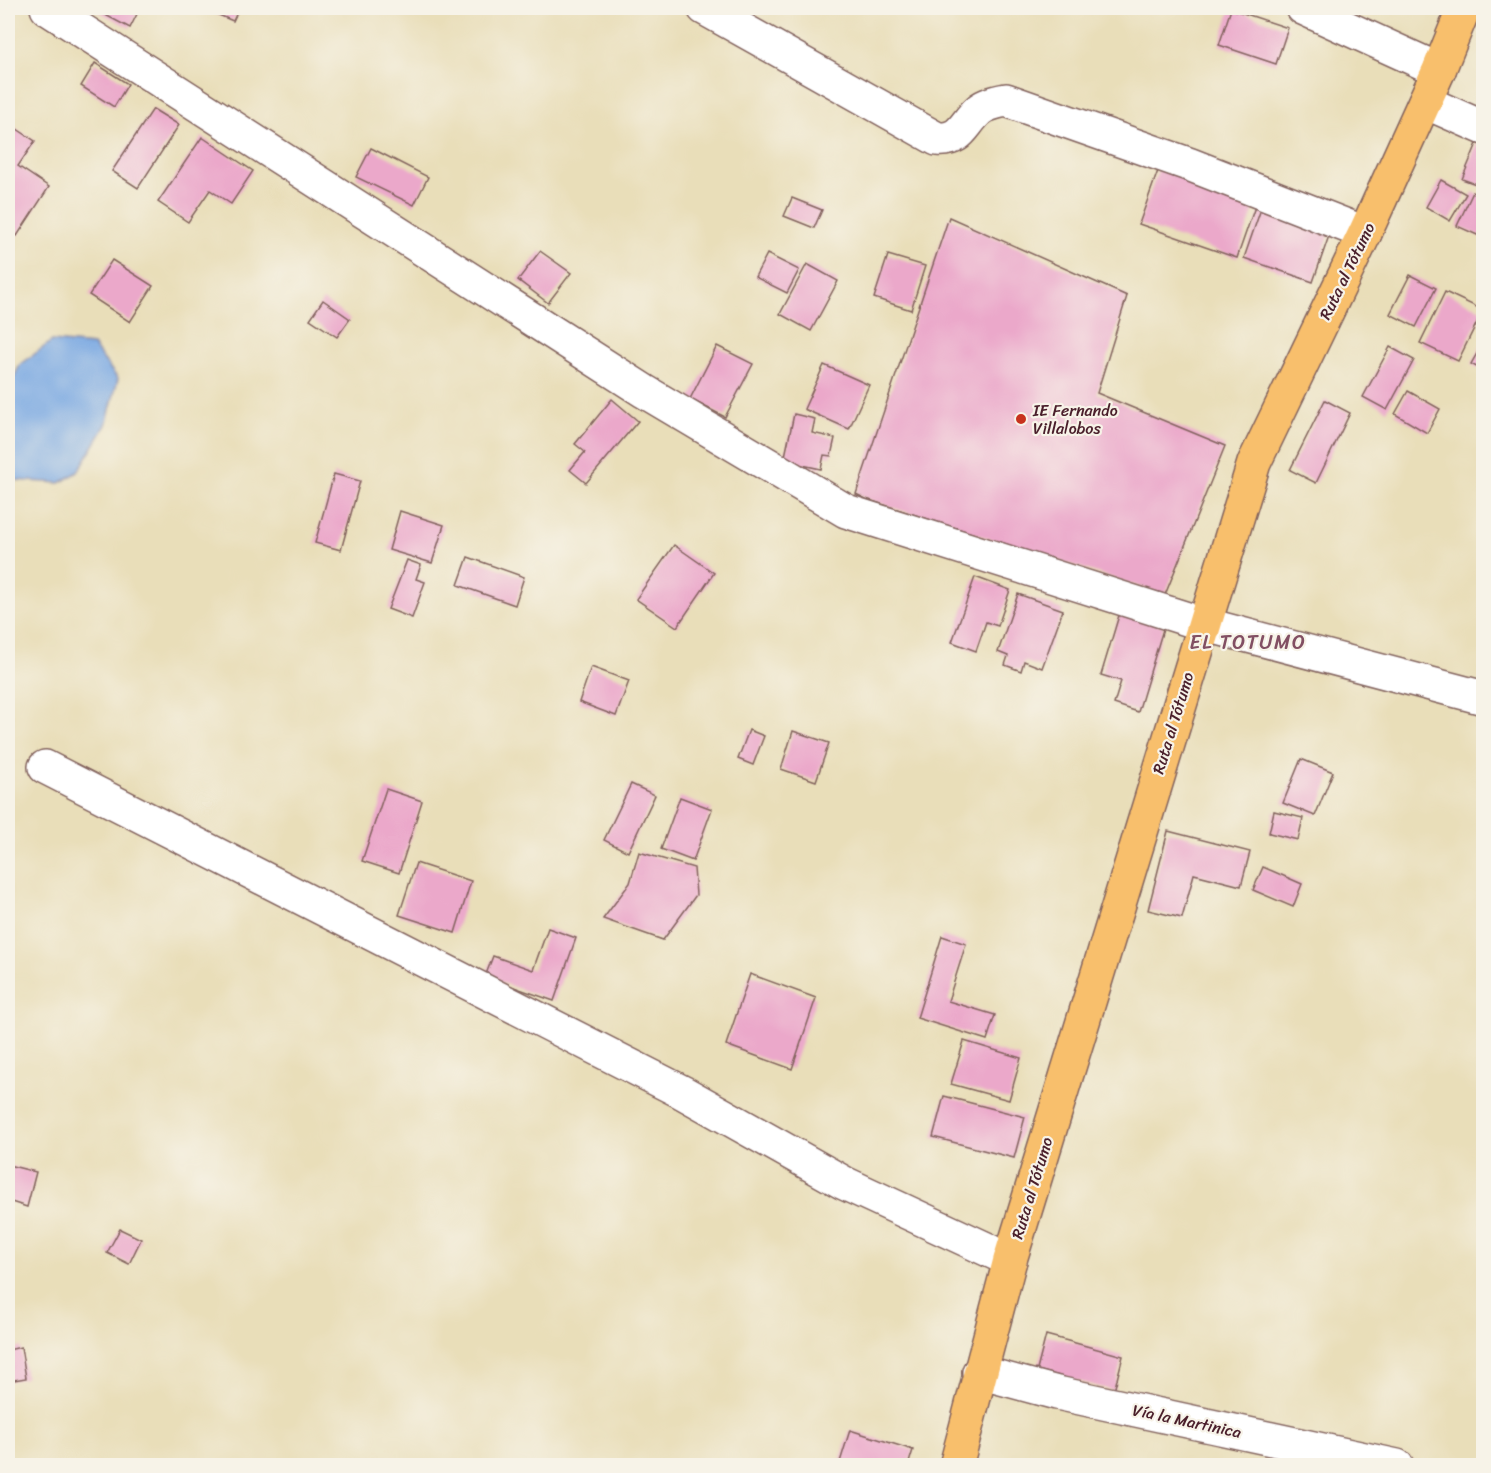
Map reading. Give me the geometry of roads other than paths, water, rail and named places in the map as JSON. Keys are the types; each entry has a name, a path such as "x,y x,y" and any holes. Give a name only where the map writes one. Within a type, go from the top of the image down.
{"main road":[{"name":"Ruta al Tótumo","path":"956,1466 1010,1260 1254,463 1365,233 1425,102 1464,8"}],"street":[{"path":"47,8 644,391 846,511 1203,624 1484,698"},
{"path":"704,8 937,139 949,140 961,131 979,110 992,103 1006,100 1191,165 1365,233"},
{"path":"1303,8 1439,70"},
{"path":"1425,102 1484,128"},
{"path":"45,767 682,1092 844,1183 1010,1260"},
{"name":"Vía la Martinica","path":"979,1372 1057,1393 1397,1466"}],"water":[{"path":"52,341 93,345 118,379 106,425 78,472 60,483 14,480 8,469 8,389 20,365"}],"place":[{"name":"IE Fernando Villalobos","path":"1021,419"}],"district":[{"name":"EL TOTUMO","path":"1248,642"}]}
